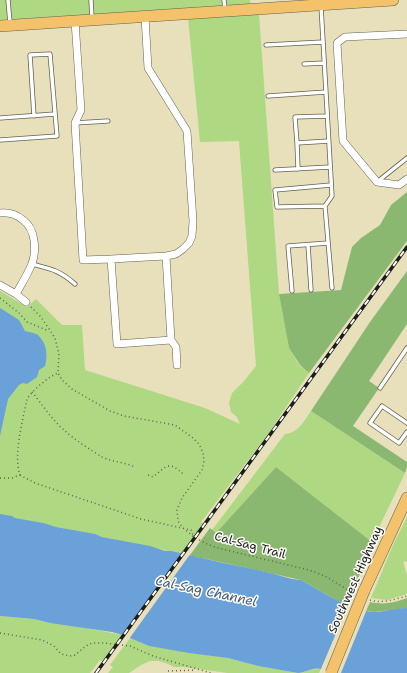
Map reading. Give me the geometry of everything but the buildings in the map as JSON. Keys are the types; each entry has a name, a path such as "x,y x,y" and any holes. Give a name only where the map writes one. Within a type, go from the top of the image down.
{"main road":[{"path":"5,26 393,0"},
{"name":"Southwest Highway","path":"331,673 362,595 407,498"}],"street":[{"path":"75,21 81,110 75,123 83,260 166,256 176,254 183,249 189,243 192,236 193,221 187,131 148,68 145,17"},
{"path":"407,34 345,37 337,43 343,141 377,182 399,185 407,178"},
{"path":"0,213 12,214 20,218 31,227 34,242 32,264 16,294"},
{"path":"166,256 171,340 176,348 177,365"},
{"path":"111,259 117,344 171,340"},
{"path":"0,285 16,294 26,302"}],"lane":[{"path":"5,26 8,0"},
{"path":"91,0 92,20"},
{"path":"224,0 225,12"},
{"path":"321,5 332,196 325,206 332,288"},
{"path":"266,45 323,42"},
{"path":"0,140 57,136 50,54 30,55 34,116"},
{"path":"304,64 324,63"},
{"path":"268,96 326,92"},
{"path":"0,118 55,114"},
{"path":"298,169 295,116 327,116"},
{"path":"75,123 108,121"},
{"path":"297,143 329,141"},
{"path":"377,182 407,158"},
{"path":"275,170 330,167"},
{"path":"325,206 277,207 275,190 331,185"},
{"path":"292,291 288,246 328,243"},
{"path":"308,245 311,290"},
{"path":"32,264 51,268 64,275 75,284"},
{"path":"380,388 407,348"},
{"path":"407,423 382,406 370,422 399,443 407,432"}],"path":[{"path":"0,298 19,313 27,322 49,331"},
{"path":"26,302 41,318 55,338 59,354 58,373 62,380 72,389 110,411 124,416 175,425 199,444 203,453 204,461 202,470 182,498 177,510 178,521 183,528"},
{"path":"58,373 53,374 32,392 27,399 20,437 17,467 20,474 35,483 141,519 190,530 194,537"},
{"path":"32,392 63,430 103,457 135,467"},
{"path":"148,475 153,478 166,467 172,466 184,475"},
{"path":"0,478 12,478 20,474"},
{"name":"Cal-Sag Trail","path":"183,528 194,537 209,545 309,570 325,576 374,601 391,601 407,596"},
{"path":"0,633 42,640 54,646 61,654 70,656 75,655 86,646 97,642 130,646 153,656 165,658 211,673"},
{"path":"168,671 198,670"}],"green space":[{"path":"0,0 250,0 251,5 0,20"},
{"path":"259,14 279,294 289,348 299,365 309,373 266,437 201,522 204,524 182,554 0,515 0,291 27,307 36,299 62,325 82,325 85,370 205,408 240,424 237,417 231,412 229,403 232,393 256,366 239,141 200,142 188,18"},
{"path":"407,192 407,241 309,373 300,365 289,348 279,294 341,290 352,247 361,238 380,225 391,205"},
{"path":"407,271 407,324 369,381 379,388 353,426 407,462 405,473 311,411 370,322"},
{"path":"311,411 405,473 372,542 276,467 216,533 212,530 285,434 297,429"},
{"path":"276,467 372,542 348,605 301,580 190,555 210,528 216,533"},
{"path":"407,517 407,561 403,562 407,575 407,594 387,600 371,598 393,545"},
{"path":"407,598 407,608 374,612 366,611 370,602 388,603"},
{"path":"0,616 34,619 123,635 103,662 100,660 90,673 0,673"},
{"path":"130,638 149,646 228,658 258,666 298,673 228,673 174,667 159,661 150,661 129,673 108,673 113,667 110,665"},
{"path":"315,669 321,669 319,673 298,673"}],"water":[{"path":"0,308 19,320 25,331 34,333 41,338 45,346 46,358 45,366 39,370 37,377 27,384 23,383 19,385 8,399 0,436"},
{"name":"Cal-Sag Channel","path":"0,514 301,580 336,600 364,611 377,612 407,608 407,673 330,673 322,669 312,669 298,673 258,666 228,658 149,646 112,632 50,623 34,619 0,616"}],"pier":[{"path":"183,552 191,553 129,639 121,636"},
{"path":"349,603 367,609 341,673 324,673 320,671"}],"railway":[{"path":"96,673 407,247"}]}
